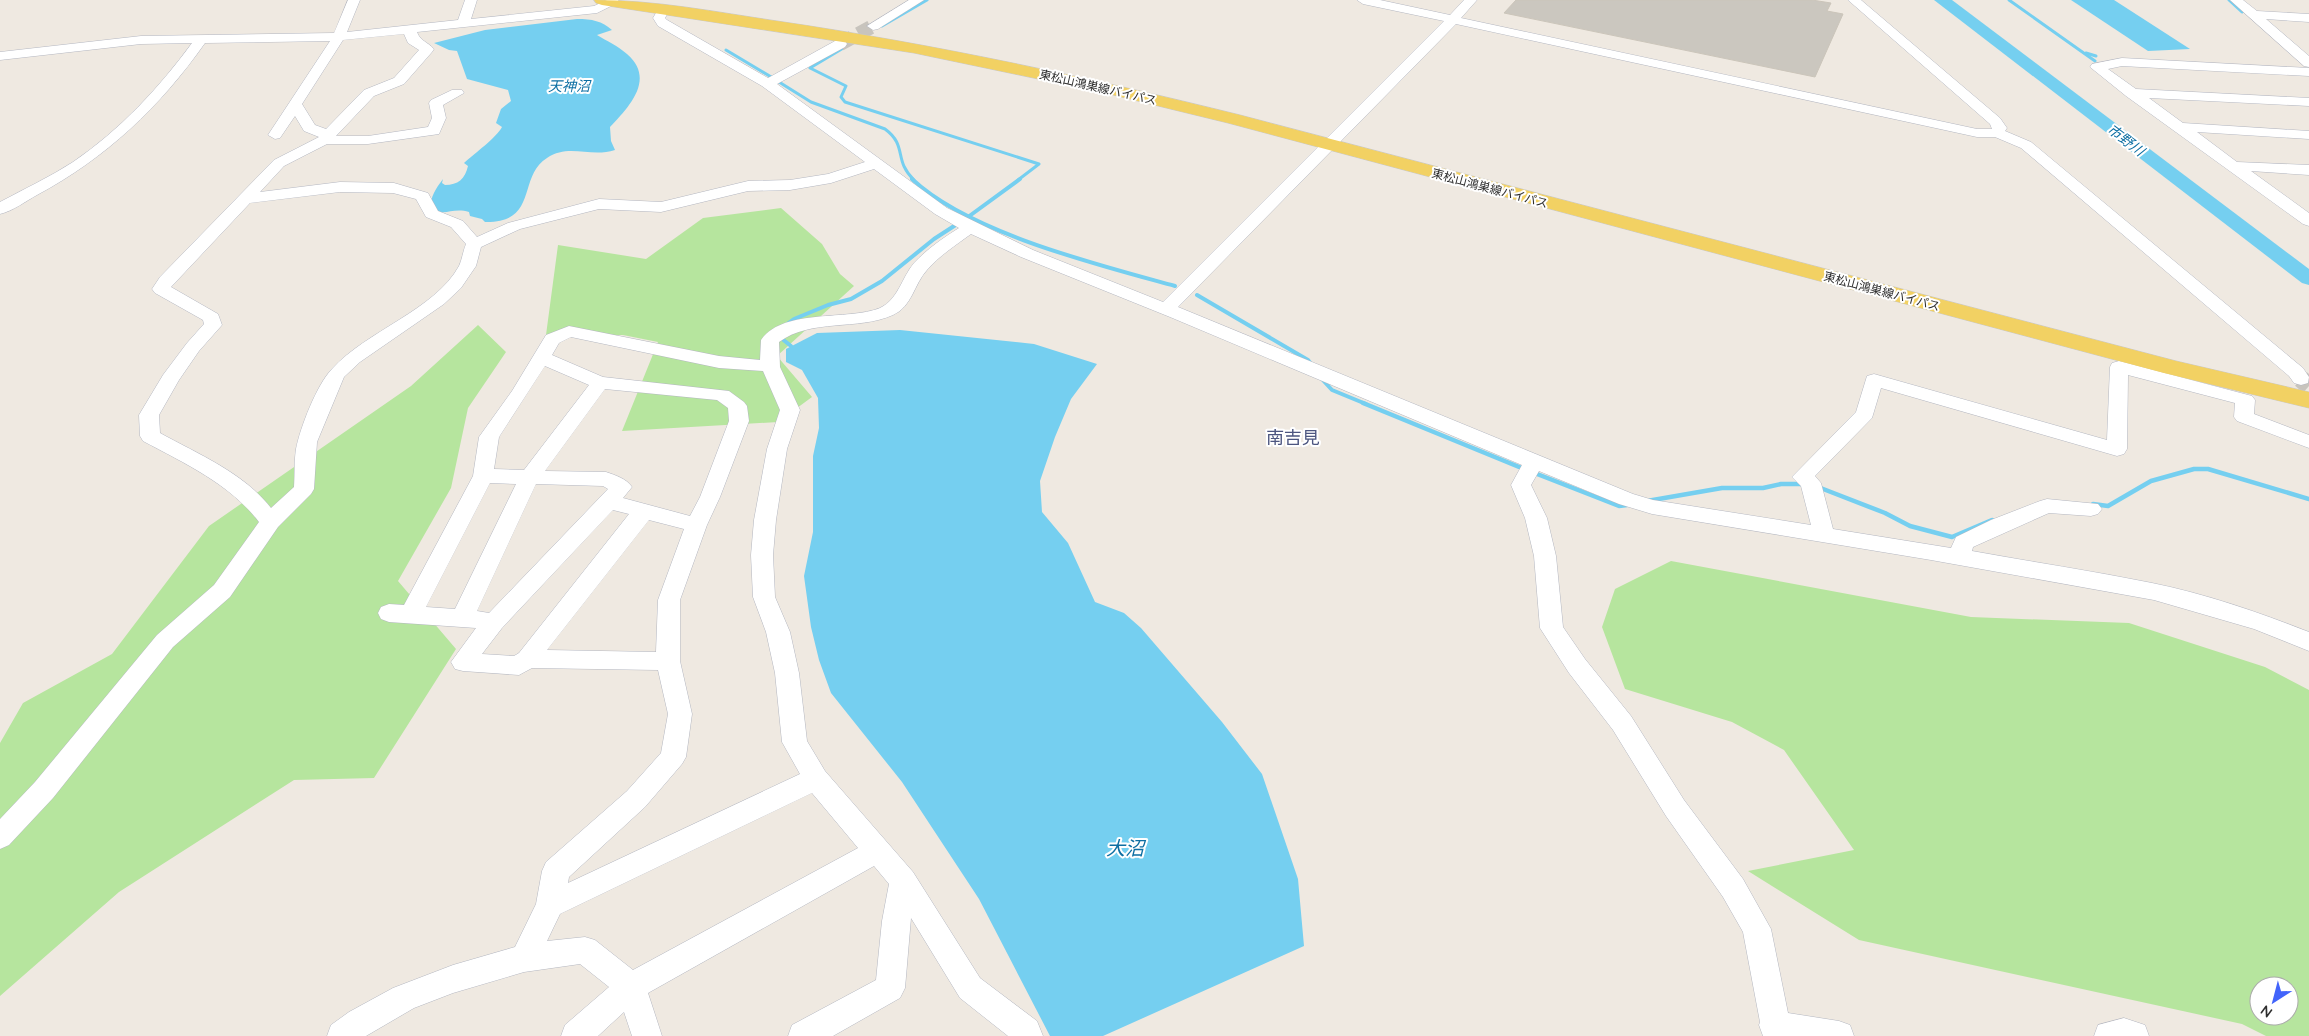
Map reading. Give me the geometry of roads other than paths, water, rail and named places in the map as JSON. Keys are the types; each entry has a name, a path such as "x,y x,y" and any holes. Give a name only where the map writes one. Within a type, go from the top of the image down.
{"main road":[{"path":"638,0 667,4"},
{"path":"607,1 667,4"},
{"name":"東松山鴻巣線バイパス","path":"667,4 1001,66 1142,97 1332,142 2223,371 2305,385"},
{"name":"東松山鴻巣線バイパス","path":"1332,142 2164,365 2309,400"}],"street":[{"path":"275,136 340,36 354,0"},
{"path":"463,24 471,0"},
{"path":"873,26 918,0"},
{"path":"1363,0 1968,131 1997,133 2026,145 2296,372 2305,385"},
{"path":"1166,309 1420,54 1471,0"},
{"path":"1854,0 1995,121 2000,128 1997,133"},
{"path":"2236,0 2309,63"},
{"path":"0,56 123,41 340,36 410,30 597,9 607,1"},
{"path":"667,4 659,18 662,23 767,83 875,164 941,211 969,228 1070,272 1166,309 1626,499 1652,507 2154,592 2253,620 2309,642"},
{"path":"2253,15 2309,18"},
{"path":"270,522 261,507 220,476 150,436 148,421 170,379 193,347 213,325 212,318 161,289 166,281 279,163 326,137 369,93 399,81 426,49 413,40 410,30"},
{"path":"0,209 80,164 131,123 182,66 202,38"},
{"path":"2286,43 2309,44"},
{"path":"767,83 781,78 840,44"},
{"path":"2309,72 2122,62 2097,67 2130,93 2309,220"},
{"path":"2261,86 2275,101"},
{"path":"2282,87 2299,102 2308,118"},
{"path":"295,104 309,128 326,137 368,140 434,131 439,118 436,103 458,93"},
{"path":"2130,93 2299,102"},
{"path":"2179,127 2309,135"},
{"path":"0,837 44,790 165,641 222,591 270,522 304,490 306,446 336,375 361,351 441,298 466,271 474,244 514,226 599,204 661,207 712,193 748,186 790,185 831,178 875,164"},
{"path":"2232,166 2309,170"},
{"path":"243,199 340,188 394,188 422,196 432,214 457,224 474,244"},
{"path":"2290,207 2309,208"},
{"path":"969,228 921,266 908,286 903,298 890,310 872,317 786,330 770,340 767,350 770,366 790,410 778,449 765,520 762,554 764,597 778,632 787,673 795,742 816,779 903,881 970,988 1026,1031 1028,1036"},
{"path":"494,622 400,613 483,476 489,437 520,394 552,339 569,330 719,362 770,366"},
{"path":"524,958 550,905 556,872 636,799 674,757 680,714 668,661 669,600 696,525 710,497 739,421 737,406 722,395 600,383 540,357"},
{"path":"1824,536 1811,484 1802,477 1865,414 1874,380 2117,449 2119,367 2245,400 2244,417 2309,442"},
{"path":"462,618 530,476 600,383"},
{"path":"1534,462 1521,486 1536,518 1545,556 1552,628 1577,666 1622,723 1675,808 1733,888 1757,929 1776,1030 1839,1036"},
{"path":"483,476 606,479 622,487 610,502 558,553 494,622 463,662 519,666 527,659 644,511"},
{"path":"610,502 696,525"},
{"path":"1959,558 1964,542 1999,525 2047,506 2091,509"},
{"path":"527,659 668,661"},
{"path":"550,905 816,779"},
{"path":"576,1036 631,987 877,851"},
{"path":"803,1036 890,988 896,922 903,881"},
{"path":"342,1036 358,1021 428,988 524,958 585,950 631,987 647,1036"},
{"path":"2109,1036 2124,1033 2134,1036"}],"water":[{"path":"2071,0 2114,0 2190,49 2148,51"},
{"name":"天神沼","path":"577,19 596,21 612,30 597,35 627,54 635,63 639,73 639,83 631,102 610,127 611,141 615,150 597,153 563,152 547,158 538,166 532,176 520,207 513,215 502,220 485,222 482,219 470,216 469,212 465,211 441,212 435,210 431,202 434,192 440,183 443,179 442,183 445,185 454,184 463,178 468,166 464,163 499,131 502,127 496,123 501,109 511,101 508,90 467,79 457,51 449,50 434,43 485,30"},
{"name":"大沼","path":"900,330 1034,344 1097,364 1071,399 1055,437 1040,481 1042,512 1068,543 1095,602 1124,613 1141,628 1222,722 1262,774 1298,879 1304,946 1103,1036 1050,1036 979,899 902,782 831,693 819,660 811,627 804,576 813,532 813,456 819,428 818,398 802,370 786,362 786,349 817,333"}],"waterway":[{"path":"882,26 927,0"},
{"name":"市野川","path":"1942,0 2309,279"},
{"path":"2009,0 2095,61"},
{"path":"2229,0 2242,12"},
{"path":"845,47 810,68 846,86 841,97 845,102 1039,164 1018,180"},
{"path":"726,50 773,78"},
{"path":"2086,53 2096,56"},
{"path":"779,82 811,102 885,129 896,141 904,166 914,180"},
{"path":"912,179 937,198 968,217"},
{"path":"968,217 1020,179"},
{"path":"783,327 794,319 828,305 851,299 882,281 934,239 968,217"},
{"path":"968,217 1036,245 1175,286"},
{"path":"1197,295 1308,360 1311,364"},
{"path":"781,335 781,338 791,346"},
{"path":"1321,378 1332,390 1366,404"},
{"path":"1363,403 1524,469"},
{"path":"2093,504 2108,506 2151,481 2194,469 2208,469 2309,499"},
{"path":"1532,472 1619,506 1627,505"},
{"path":"1647,501 1722,488 1763,488 1781,484 1803,484"},
{"path":"1818,487 1885,513 1910,526 1952,537 1992,520"}],"tunnel":[{"path":"840,44 873,26"},
{"path":"2301,379 2309,386"}],"district":[{"name":"南吉見","path":"1293,437"}]}
